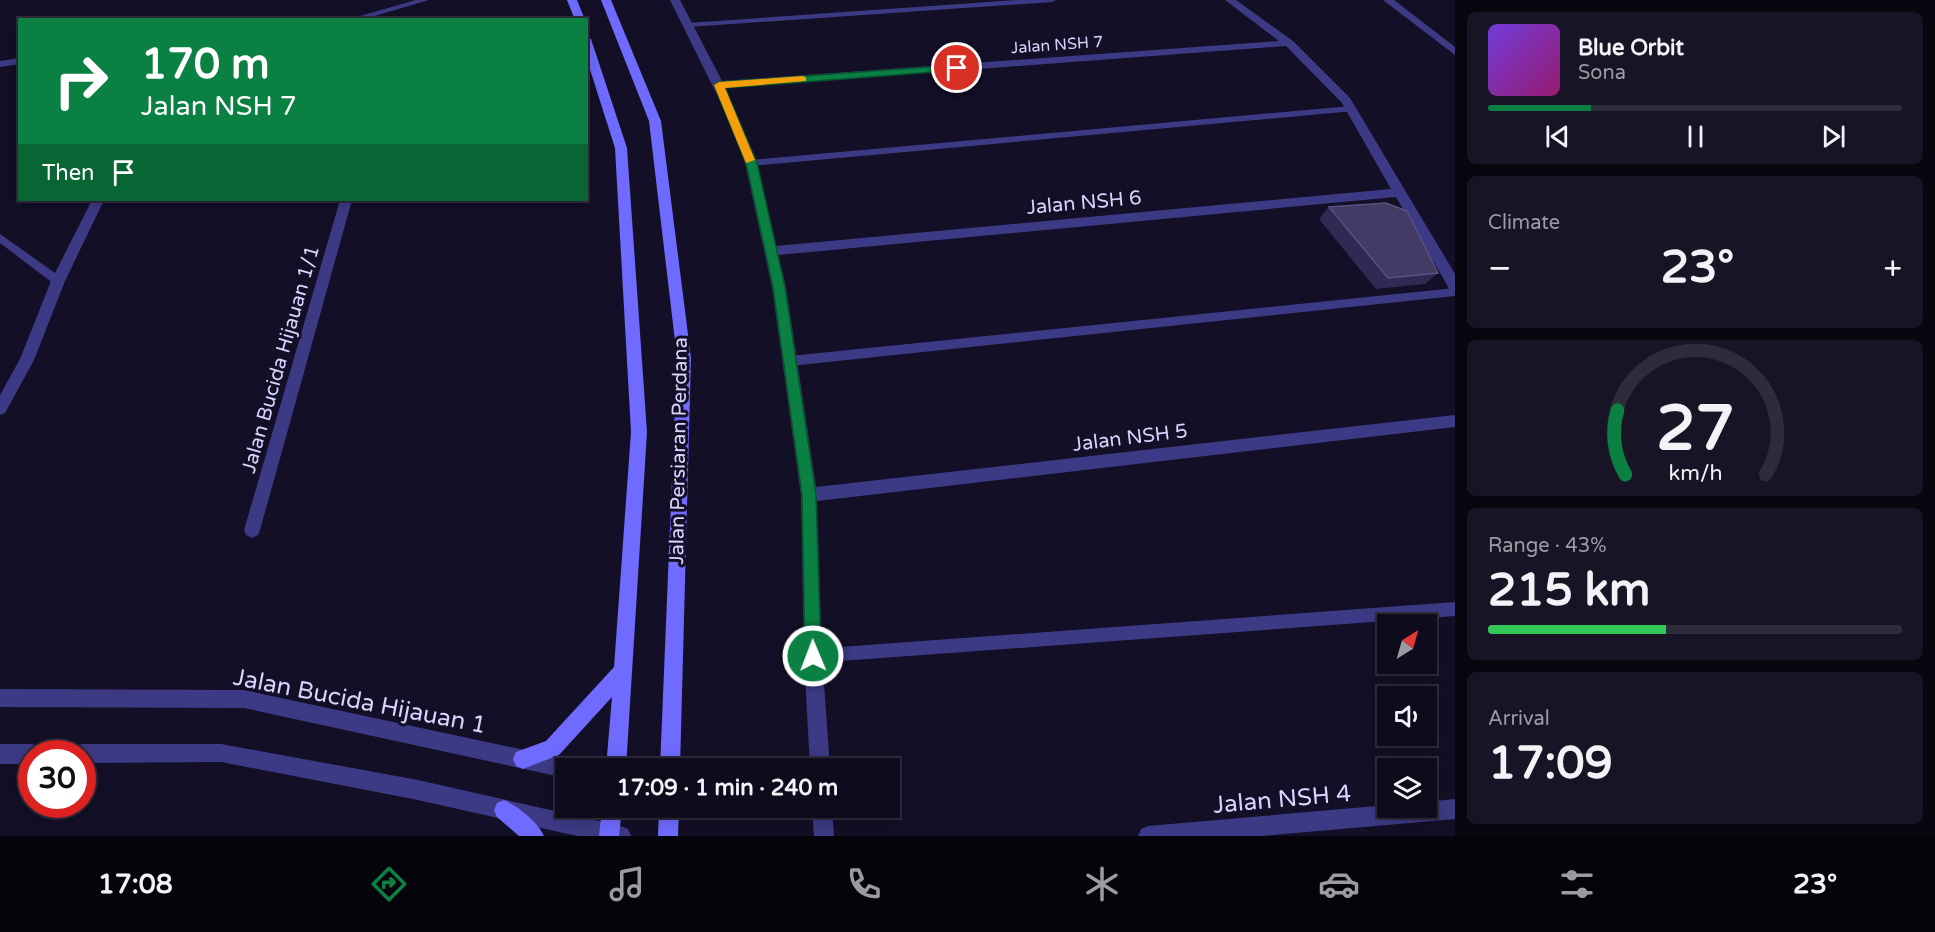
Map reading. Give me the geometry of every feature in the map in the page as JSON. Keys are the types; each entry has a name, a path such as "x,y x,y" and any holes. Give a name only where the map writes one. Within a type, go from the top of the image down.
{"main road":[{"path":"572,0 579,18"},
{"name":"Jalan Persiaran Perdana","path":"606,0 655,122 684,358 670,758"},
{"name":"Jalan Persiaran Perdana","path":"588,45 621,148 639,432 617,758"},
{"path":"523,759 552,748 568,734 623,669"},
{"path":"504,810 534,836"},
{"path":"612,818 613,835"},
{"path":"668,836 669,818"}],"street":[{"path":"675,0 719,85 751,163 771,251 790,361 809,495 813,656 819,758"},
{"path":"1230,0 1289,43 1347,101 1455,286"},
{"path":"1388,0 1455,52"},
{"name":"Jalan NSH 7","path":"719,85 1289,43"},
{"name":"Jalan NSH 6","path":"771,251 1400,192"},
{"path":"0,409 27,360 58,281 98,201"},
{"name":"Jalan Bucida Hijauan 1/1","path":"252,530 346,201"},
{"name":"Jalan NSH 5","path":"809,495 1455,421"},
{"name":"Jalan Bucida Hijauan 1","path":"0,698 244,699 555,766"},
{"path":"96,753 221,753 418,790 613,835"},
{"path":"0,754 18,754"},
{"name":"Jalan NSH 4","path":"1148,836 1455,809"},
{"path":"823,818 824,836"}],"lane":[{"path":"358,18 425,0"},
{"path":"688,26 1052,0"},
{"path":"0,64 18,61"},
{"path":"751,163 1351,109"},
{"path":"0,238 58,281"},
{"path":"790,361 1455,292"},
{"path":"813,656 1455,609"}],"building":[{"path":"1386,203 1407,211 1438,273 1388,278 1329,207"}],"slow traffic":[{"path":"750,160 719,85 802,79"}],"route":[{"path":"813,656 809,495 779,287 751,163 719,85 957,68"}]}
